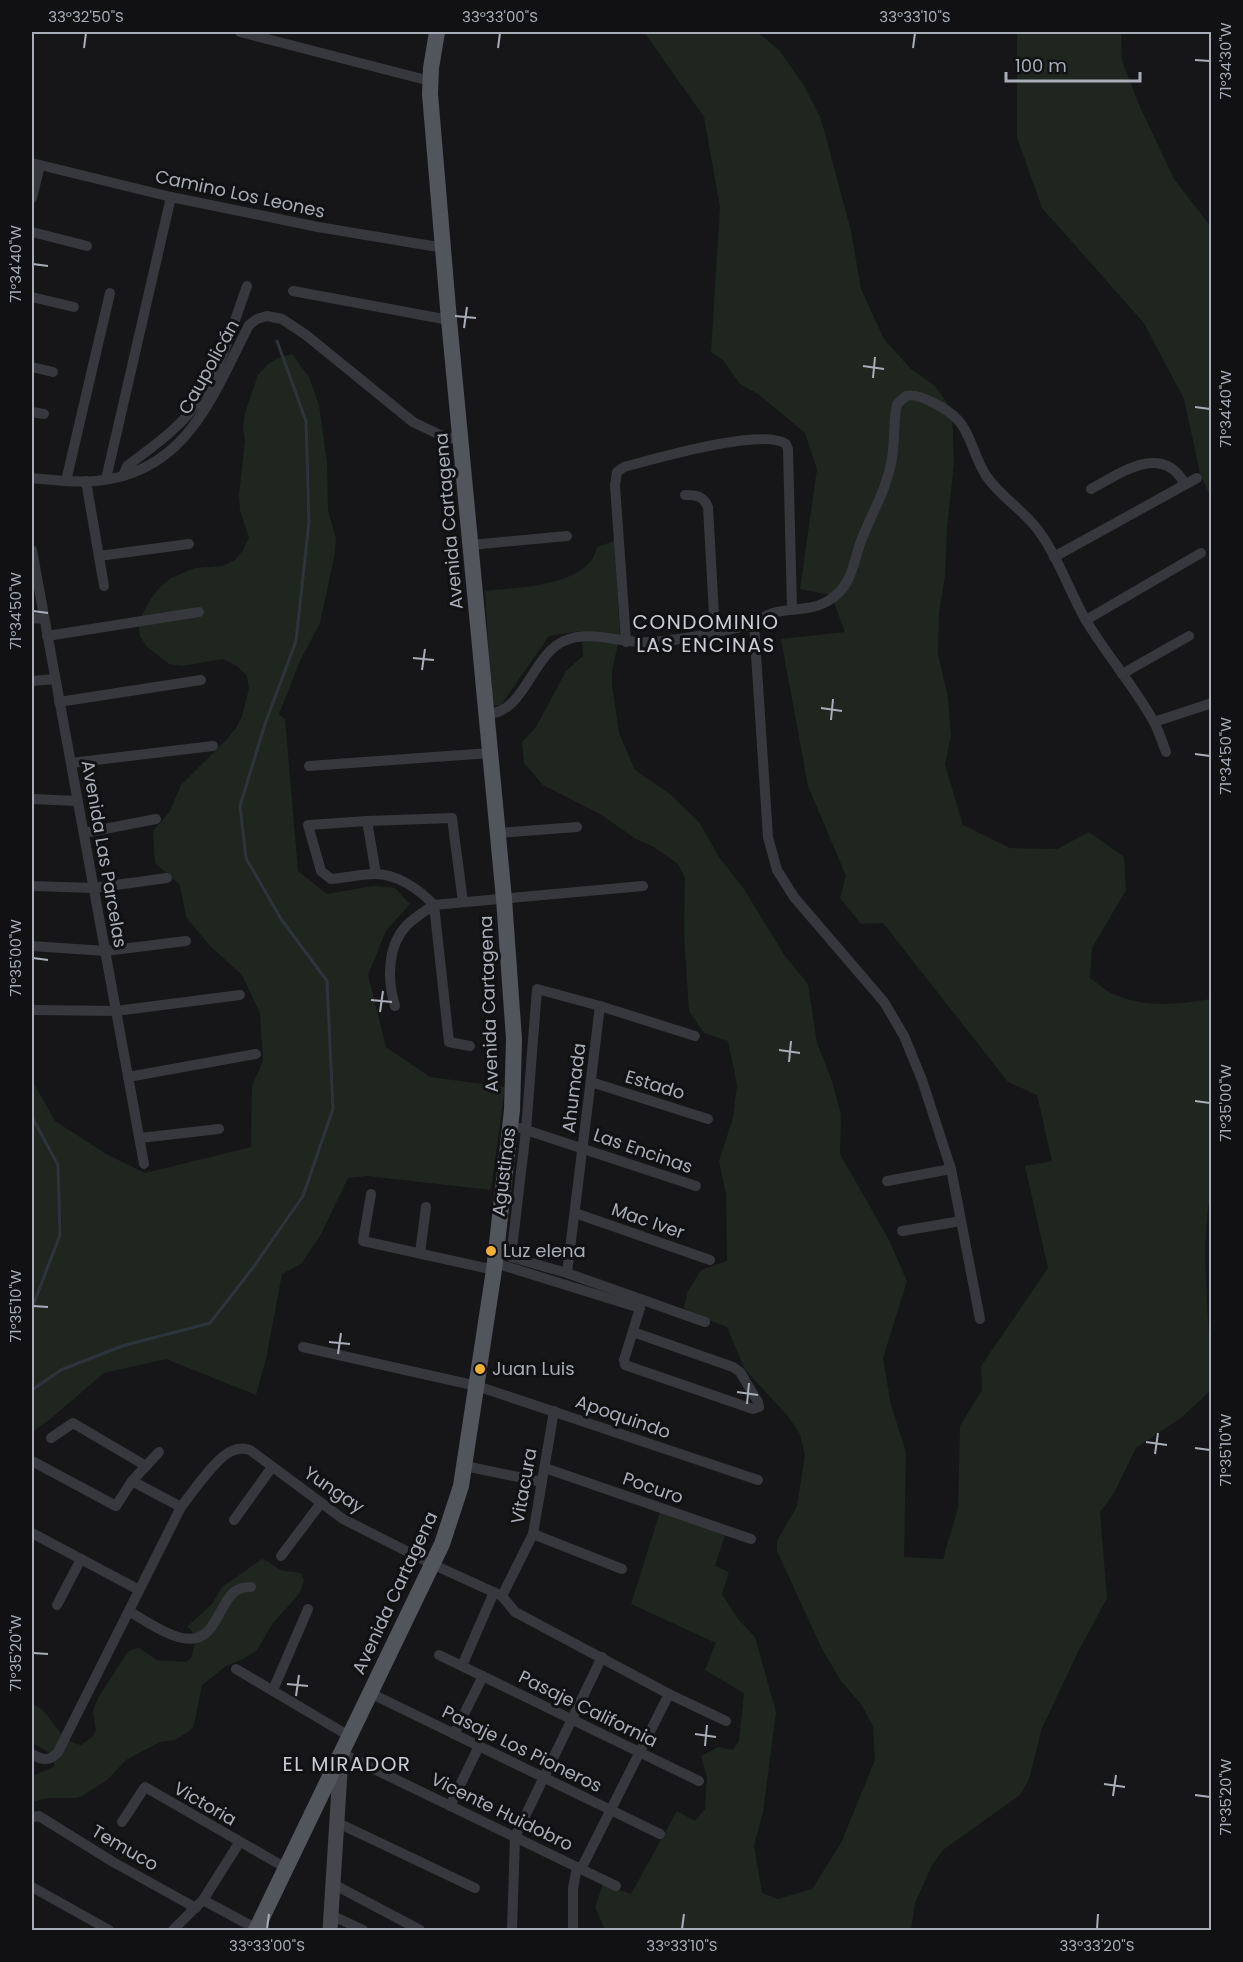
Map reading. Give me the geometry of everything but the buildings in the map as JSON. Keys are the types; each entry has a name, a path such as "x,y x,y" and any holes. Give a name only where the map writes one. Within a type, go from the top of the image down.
{"main road":[{"name":"Avenida Cartagena","path":"256,1930 432,1564 453,1515 465,1466 494,1266 518,1127 504,899 449,320 430,81 437,32"}],"street":[{"path":"240,32 430,81"},
{"path":"32,198 36,164"},
{"name":"Camino Los Leones","path":"36,164 171,197 318,227 444,248"},
{"path":"106,479 171,197"},
{"path":"32,232 87,246"},
{"path":"123,476 127,466 181,421 198,401 227,341 247,285"},
{"path":"293,291 449,320"},
{"path":"66,481 110,293"},
{"path":"32,297 74,307"},
{"name":"Caupolicán","path":"32,478 66,481 106,479 123,476 156,461 184,439 198,422 220,386 249,325 267,316 282,319 306,335 413,422 440,435 462,441"},
{"path":"32,367 53,372"},
{"path":"487,714 503,711 512,704 544,657 564,641 588,636 626,642 649,642 715,633 754,624 771,612 807,608 822,604 836,596 847,584 854,569 862,538 888,477 895,443 897,404 910,394 922,397 949,412 959,421 986,476 1036,528 1054,557 1086,620 1154,722 1166,752"},
{"path":"32,411 44,414"},
{"path":"626,642 615,485 617,472 624,466 731,442 769,438 786,444 788,449 792,609"},
{"path":"1091,489 1137,465 1150,463 1169,467 1179,474 1185,484"},
{"path":"1054,557 1197,478"},
{"path":"86,481 104,586"},
{"path":"686,495 697,495 704,499 708,507 715,633"},
{"path":"471,545 567,536"},
{"path":"99,556 189,544"},
{"name":"Avenida Las Parcelas","path":"32,550 144,1164"},
{"path":"1086,620 1201,553"},
{"path":"47,636 199,612"},
{"path":"32,618 44,619"},
{"path":"754,624 766,826 773,859 794,897 896,1018 922,1080 951,1169 980,1319"},
{"path":"1122,674 1188,636"},
{"path":"32,681 55,679"},
{"path":"59,702 201,680"},
{"path":"1154,722 1212,703"},
{"path":"71,763 213,746"},
{"path":"309,766 490,753"},
{"path":"32,799 78,801"},
{"path":"463,902 452,818 308,825 321,871 331,879 376,874 406,883 421,892 434,905 449,1042 470,1046"},
{"path":"84,833 156,819"},
{"path":"367,821 376,874"},
{"path":"498,833 578,827"},
{"path":"32,886 94,888 167,878"},
{"path":"395,1005 389,976 393,950 407,925 434,905 643,886"},
{"path":"32,946 105,951 186,941"},
{"name":"Agustinas","path":"567,1273 510,1257 518,1127 537,989 600,1006"},
{"path":"32,1010 116,1011 240,995"},
{"path":"600,1006 695,1036"},
{"name":"Ahumada","path":"567,1273 600,1006"},
{"path":"128,1077 256,1054"},
{"name":"Estado","path":"591,1082 708,1119"},
{"name":"Las Encinas","path":"518,1127 696,1186"},
{"path":"140,1138 219,1129"},
{"path":"887,1181 951,1169"},
{"path":"371,1194 363,1240 494,1266 640,1308 624,1360 625,1365 753,1409 759,1407 740,1372 733,1367 633,1332"},
{"path":"420,1253 426,1208"},
{"name":"Mac Iver","path":"575,1214 710,1260"},
{"path":"902,1231 961,1221"},
{"path":"567,1273 705,1322"},
{"name":"Apoquindo","path":"303,1347 477,1386 758,1480"},
{"name":"Vitacura","path":"498,1594 533,1534 554,1411"},
{"path":"51,1438 73,1423 146,1466"},
{"name":"Yungay","path":"32,1754 46,1760 53,1757 59,1749 181,1507 200,1482 230,1451 239,1449 250,1450 343,1519 498,1594 515,1612 669,1694 726,1721"},
{"path":"32,1461 116,1506 132,1481 159,1452"},
{"path":"465,1466 542,1482"},
{"path":"234,1520 272,1467"},
{"name":"Pocuro","path":"544,1468 751,1539"},
{"path":"132,1481 181,1507"},
{"path":"281,1556 321,1503"},
{"path":"32,1533 139,1590"},
{"path":"533,1534 622,1569"},
{"path":"57,1605 81,1559"},
{"path":"129,1611 178,1637 200,1637 219,1618 225,1603 234,1592 241,1588 251,1587"},
{"path":"462,1666 498,1594"},
{"path":"273,1690 308,1609"},
{"name":"Pasaje California","path":"439,1655 699,1781"},
{"path":"512,1930 515,1837 602,1657"},
{"path":"236,1669 349,1736"},
{"path":"454,1734 483,1676"},
{"name":"Pasaje Los Pioneros","path":"370,1693 660,1834"},
{"path":"573,1930 573,1888 579,1868 669,1694"},
{"path":"450,1806 479,1746"},
{"path":"341,1753 331,1923 363,1930"},
{"name":"Vicente Huidobro","path":"341,1753 616,1886"},
{"name":"Victoria","path":"122,1822 145,1787 286,1868"},
{"name":"Temuco","path":"35,1817 114,1862 256,1930"},
{"path":"336,1822 475,1888"},
{"path":"173,1930 200,1904 239,1843"},
{"path":"333,1884 420,1930"},
{"path":"32,1887 109,1930"}],"shaded area":[{"path":"644,32 757,32 779,50 803,84 821,119 851,231 861,289 884,339 910,368 935,386 952,410 954,463 947,528 945,576 939,612 938,654 948,698 951,736 945,765 963,825 1010,848 1057,849 1089,832 1124,857 1126,890 1092,948 1090,978 1114,995 1152,1004 1211,999 1212,1184 1206,1235 1206,1287 1211,1390 1181,1418 1136,1448 1114,1493 1100,1512 1107,1598 1042,1728 1029,1779 1020,1795 943,1850 932,1865 915,1903 911,1930 605,1930 595,1907 603,1884 631,1894 677,1811 695,1821 705,1809 707,1777 701,1756 718,1747 733,1750 739,1741 744,1693 705,1670 716,1643 631,1604 660,1512 725,1535 715,1566 729,1572 722,1594 738,1619 755,1637 776,1712 763,1813 754,1845 762,1893 778,1899 812,1889 841,1843 875,1760 873,1726 861,1704 841,1681 822,1649 777,1551 777,1541 797,1506 805,1455 800,1434 787,1415 745,1370 727,1327 693,1314 684,1308 687,1293 701,1270 727,1261 726,1194 719,1161 733,1118 737,1085 728,1041 704,1033 689,1011 684,933 685,878 678,864 600,814 543,785 524,763 522,742 536,727 566,671 583,656 581,631 549,636 501,705 492,706 485,591 533,586 567,577 581,570 591,560 597,547 614,541 620,635 612,671 612,685 619,733 635,770 670,794 699,822 719,857 744,889 785,956 808,984 817,1043 832,1081 841,1115 840,1154 889,1240 907,1281 883,1358 891,1405 906,1452 904,1557 943,1559 958,1508 960,1426 982,1390 981,1366 1048,1268 1025,1166 1052,1161 1037,1095 1008,1082 883,923 861,924 840,898 846,876 808,786 781,639 845,632 831,595 800,589 817,469 805,433 758,394 740,384 723,360 711,352 720,207 704,117"},
{"path":"1017,32 1121,32 1122,61 1140,107 1174,179 1211,227 1211,497 1200,473 1184,399 1144,323 1042,208 1017,137"},
{"path":"292,354 309,377 319,405 327,463 328,510 336,539 320,623 300,661 279,714 285,719 298,871 327,894 373,886 395,888 410,904 386,931 368,975 386,1047 430,1077 505,1087 491,1190 367,1176 348,1178 320,1236 301,1264 282,1274 266,1359 256,1395 166,1359 104,1373 32,1432 32,1080 55,1121 108,1155 145,1173 251,1147 252,1086 263,1061 260,1013 242,975 209,945 186,917 180,885 155,863 153,831 170,811 181,785 236,728 242,716 249,689 247,676 237,666 223,659 182,666 169,664 147,647 140,636 138,622 152,597 171,578 195,568 222,566 235,560 243,550 249,537 240,511 239,495 245,440 243,427 245,413 258,375 278,358"},
{"path":"262,1559 281,1570 302,1574 304,1581 299,1594 273,1623 257,1650 226,1666 202,1685 193,1727 175,1740 160,1742 126,1760 107,1780 82,1796 48,1798 32,1802 32,1774 35,1775 54,1767 54,1762 50,1755 32,1743 32,1704 44,1712 65,1737 81,1745 92,1737 96,1730 93,1711 98,1698 127,1653 139,1648 157,1660 186,1662 191,1658 195,1641 191,1630 187,1627 212,1604 222,1587"}],"waterway":[{"path":"32,1390 61,1370 122,1346 210,1323 252,1269 303,1196 333,1109 327,981 281,919 246,858 240,806 265,724 296,641 309,522 306,421 277,341"},
{"path":"32,1117 58,1165 60,1235 32,1308"}],"place":[{"name":"Luz elena","path":"491,1251"},
{"name":"Juan Luis","path":"480,1369"}],"district":[{"name":"CONDOMINIO LAS ENCINAS","path":"706,634"},
{"name":"EL MIRADOR","path":"347,1764"}]}
